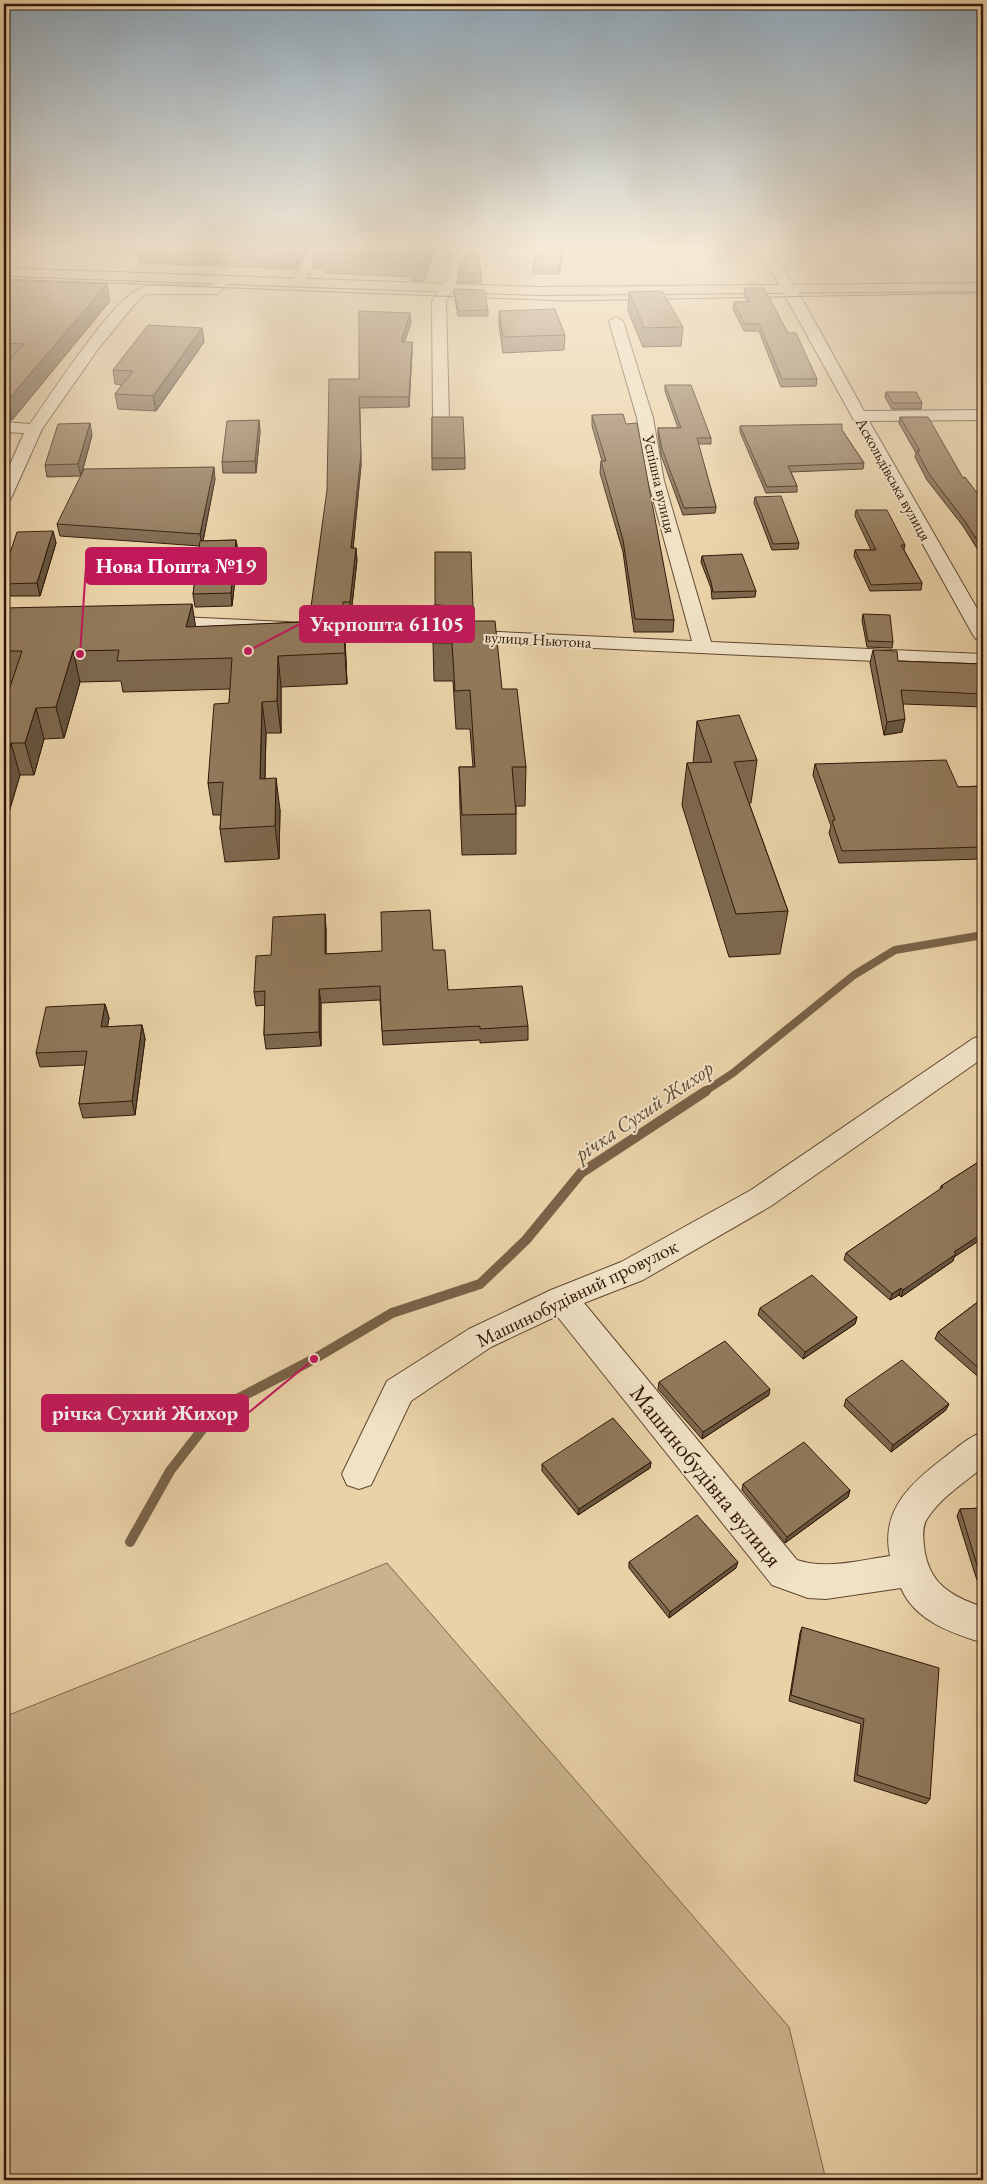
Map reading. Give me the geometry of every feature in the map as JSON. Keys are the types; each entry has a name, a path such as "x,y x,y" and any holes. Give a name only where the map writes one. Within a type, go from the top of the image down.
{"street":[{"path":"4,496 34,429 92,347"},
{"path":"440,347 441,420"},
{"name":"Успішна вулиця","path":"624,347 645,418 656,481 703,647"},
{"name":"Аскольдівська вулиця","path":"820,347 983,635"},
{"path":"858,416 983,415"},
{"path":"4,427 34,429"},
{"name":"вулиця Ньютона","path":"144,621 983,660"},
{"name":"Машинобудівний провулок","path":"359,1474 399,1391 480,1338 562,1299 632,1271 762,1198 983,1045"},
{"name":"Машинобудівна вулиця","path":"562,1299 785,1573 808,1581 826,1582 910,1570"},
{"path":"983,1447 922,1498 909,1515 906,1543 910,1570 925,1596 953,1616 983,1625"}],"shaded area":[{"path":"387,1563 789,2027 826,2180 4,2180 4,1717"}],"building":[{"path":"21,347 53,347 8,400 4,400 4,366"},
{"path":"131,347 188,347 153,396 115,394 133,371 113,370"},
{"path":"359,347 412,347 409,397 359,397 361,454 351,548 356,548 350,602 343,602 343,611 342,608 311,607 327,490 329,379 359,379"},
{"path":"769,347 802,347 817,379 782,379"},
{"path":"665,385 691,385 711,438 697,438 716,507 684,508 662,449 658,428 681,428"},
{"path":"886,392 916,392 922,403 893,403"},
{"path":"623,414 626,424 637,423 674,620 635,619 623,540 601,461 606,461 592,415"},
{"path":"432,417 463,417 465,458 432,458"},
{"path":"900,417 928,417 963,478 965,477 983,501 983,549 964,520 929,474 917,451 920,451"},
{"path":"259,420 255,461 222,462 227,421"},
{"path":"90,423 78,464 45,465 58,424"},
{"path":"842,424 842,430 864,463 788,466 797,486 767,487 740,426"},
{"path":"214,467 200,534 57,524 84,469"},
{"path":"781,496 799,543 773,544 755,497"},
{"path":"856,510 887,510 905,545 901,545 922,583 871,585 855,550 876,550"},
{"path":"53,531 37,583 4,584 4,571 17,532"},
{"path":"236,540 231,593 193,594 200,541"},
{"path":"435,552 471,552 473,607 435,605"},
{"path":"742,554 756,591 713,592 702,556"},
{"path":"192,604 186,627 305,622 307,607 342,608 345,653 278,656 277,701 262,702 260,779 276,778 275,826 220,829 223,782 208,783 214,704 229,703 232,658 117,661 119,650 73,651 56,707 36,708 25,743 11,743 4,767 4,702 22,651 4,651 4,608"},
{"path":"434,605 474,607 474,621 495,621 502,689 517,689 526,767 512,767 516,814 462,815 459,767 475,767 470,690 455,691 452,643 433,643"},
{"path":"863,614 890,615 893,642 868,641"},
{"path":"873,650 897,651 898,661 983,664 983,694 901,690 905,719 887,722"},
{"path":"739,715 757,760 734,762 788,911 736,914 687,763 712,762 697,721"},
{"path":"946,760 958,787 983,786 983,847 842,851 832,821 835,820 815,764"},
{"path":"430,910 433,950 445,950 448,990 522,986 528,1026 480,1029 480,1026 382,1031 380,986 319,989 319,1032 264,1035 265,991 254,992 256,956 271,955 273,917 325,914 325,954 382,951 381,912"},
{"path":"105,1004 101,1027 142,1025 132,1101 79,1104 87,1051 36,1053 46,1007"},
{"path":"983,1159 983,1233 954,1252 956,1254 903,1290 901,1288 892,1294 846,1253 943,1187 941,1186"},
{"path":"812,1275 857,1317 805,1352 760,1308"},
{"path":"983,1298 983,1372 938,1332"},
{"path":"725,1341 770,1389 703,1432 659,1382"},
{"path":"902,1360 949,1404 893,1445 846,1399"},
{"path":"613,1418 651,1462 579,1509 542,1464"},
{"path":"804,1442 850,1490 787,1537 743,1484"},
{"path":"983,1508 983,1583 960,1509"},
{"path":"697,1515 738,1562 670,1612 629,1562"},
{"path":"802,1627 939,1668 930,1799 857,1775 864,1719 791,1695"}],"waterway":[{"name":"річка Сухий Жихор","path":"704,1092 733,1073 854,975 895,950 983,935"},
{"name":"річка Сухий Жихор","path":"130,1542 170,1471 218,1409 314,1359 392,1313 480,1284 526,1240 581,1173 706,1091"}],"place":[{"name":"Укрпошта 61105","path":"248,651"},
{"name":"Нова Пошта №19","path":"80,654"},
{"name":"річка Сухий Жихор","path":"314,1359"}]}
